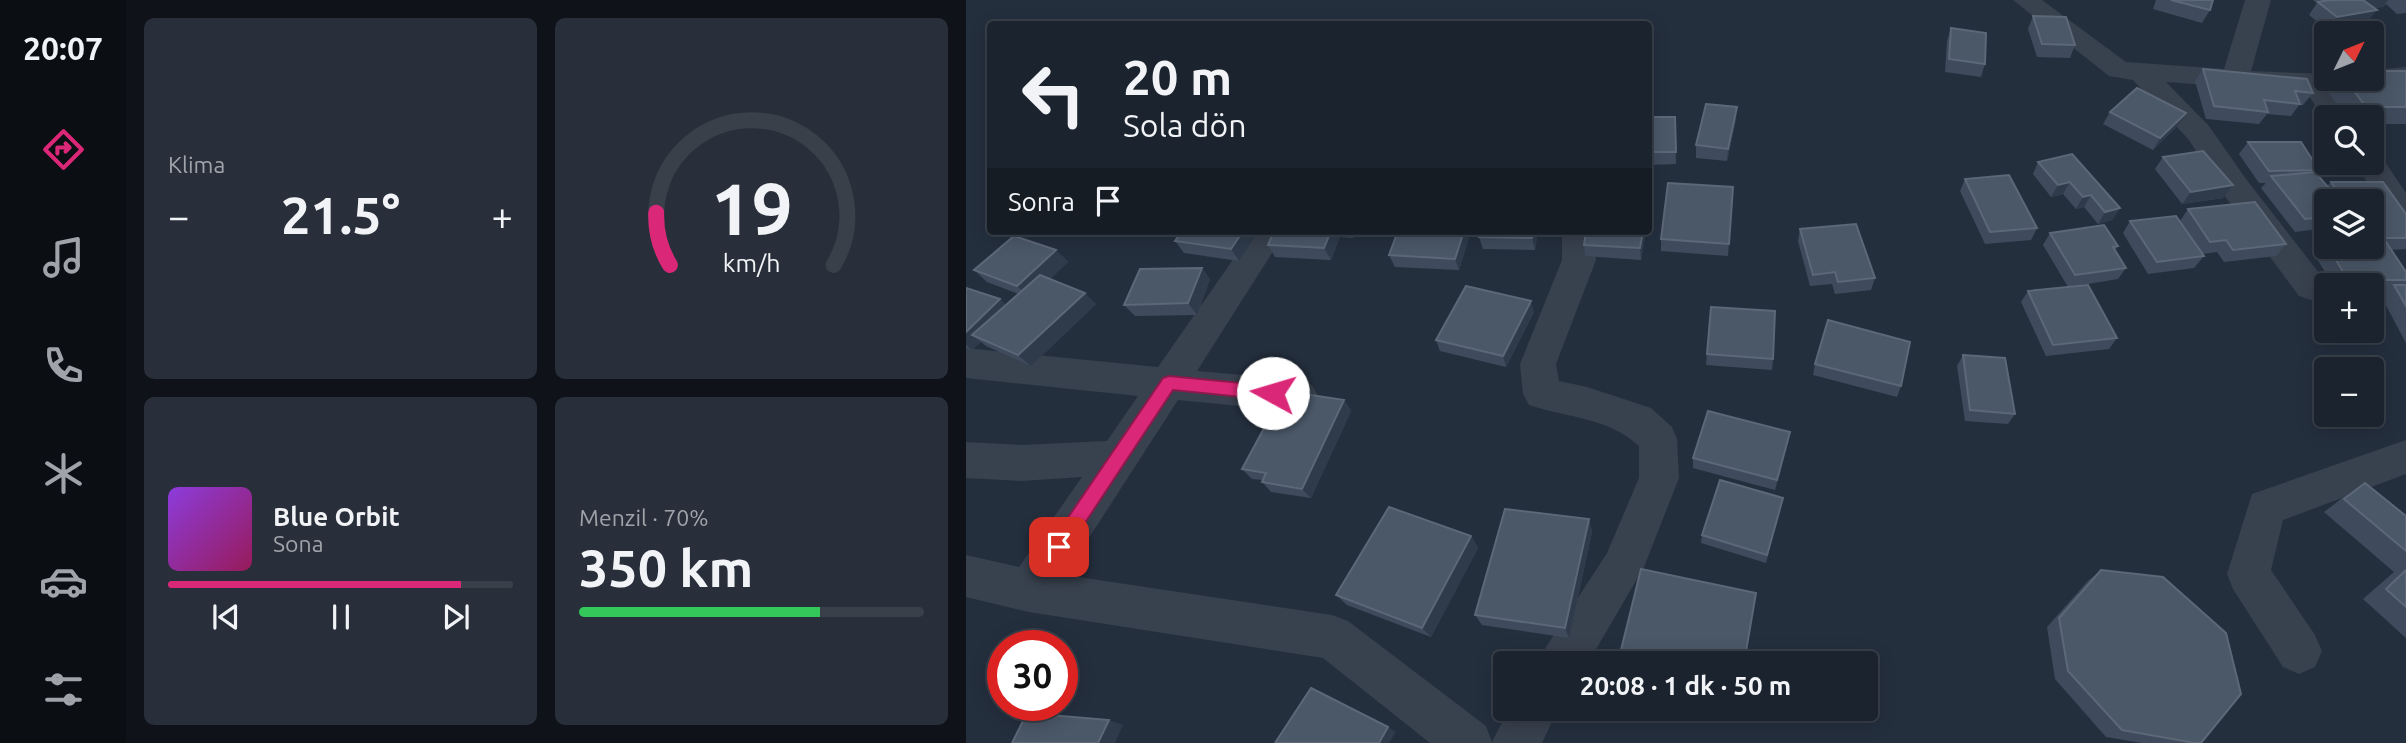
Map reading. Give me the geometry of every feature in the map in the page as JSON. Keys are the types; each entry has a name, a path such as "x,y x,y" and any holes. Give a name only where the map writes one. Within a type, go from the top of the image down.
{"street":[{"path":"2026,0 2119,70 2314,84"},
{"path":"2235,80 2258,0"},
{"path":"2141,72 2199,133 2235,187 2311,287"},
{"path":"2384,78 2406,76"},
{"path":"2379,175 2406,218"},
{"path":"1029,591 1267,235"},
{"path":"1570,651 1623,567 1659,478 1658,439 1637,420 1587,403 1542,394 1538,364 1579,260 1578,235"},
{"path":"966,363 1033,372 1169,382 1299,396"},
{"path":"2299,651 2248,574 2266,507 2406,457"},
{"path":"966,460 1020,463 1119,458"},
{"path":"966,576 1029,591 1332,637 1469,743"},
{"path":"1516,743 1528,721"}],"building":[{"path":"2171,0 2213,0 2210,10"},
{"path":"2363,0 2377,10 2337,17 2318,2"},
{"path":"2033,16 2066,17 2075,45 2042,44"},
{"path":"1951,28 1986,33 1985,64 1949,59"},
{"path":"2203,69 2307,79 2313,93 2295,91 2300,104 2264,100 2268,112 2214,106"},
{"path":"2384,71 2406,71 2406,107 2364,105 2354,91 2384,91"},
{"path":"2137,88 2186,113 2160,138 2110,112"},
{"path":"1706,104 1737,107 1728,149 1696,145"},
{"path":"1652,117 1675,117 1676,152 1652,152"},
{"path":"2248,142 2301,142 2314,162 2314,170 2269,171"},
{"path":"2203,151 2233,185 2191,192 2163,157"},
{"path":"2072,154 2120,208 2105,212 2091,195 2083,197 2070,182 2058,185 2038,162"},
{"path":"2314,172 2314,175 2318,175 2330,189 2314,189 2314,218 2305,219 2271,176"},
{"path":"2009,175 2037,228 1990,232 1965,179"},
{"path":"2331,182 2383,182 2406,214 2406,238 2384,238 2384,189 2336,189"},
{"path":"1668,183 1733,187 1729,244 1661,239"},
{"path":"2255,202 2286,244 2233,250 2226,240 2210,242 2188,209"},
{"path":"2176,216 2204,256 2157,262 2130,221"},
{"path":"1856,224 1875,278 1838,282 1835,272 1813,275 1800,229"},
{"path":"2104,225 2118,246 2113,247 2126,268 2075,275 2050,233"},
{"path":"1179,235 1240,235 1231,249 1175,241"},
{"path":"1272,235 1329,235 1324,248 1268,245"},
{"path":"1396,235 1463,235 1455,259 1389,255"},
{"path":"1480,235 1532,235 1532,238 1479,237"},
{"path":"1585,235 1642,235 1640,248 1584,245"},
{"path":"1014,236 1056,250 1017,286 974,270"},
{"path":"2386,242 2406,272 2406,280 2384,280 2384,273 2344,273 2335,259 2384,259"},
{"path":"1202,268 1188,303 1124,305 1140,269"},
{"path":"1040,275 1085,293 1018,355 972,335"},
{"path":"2088,285 2117,338 2053,345 2028,291"},
{"path":"2394,285 2406,285 2406,306"},
{"path":"1466,286 1531,301 1503,356 1436,340"},
{"path":"966,288 1000,299 966,332"},
{"path":"1711,307 1775,311 1773,359 1707,354"},
{"path":"1828,320 1910,342 1901,386 1815,364"},
{"path":"1963,355 2005,358 2015,414 1970,410"},
{"path":"1284,391 1344,400 1302,489 1262,482 1266,473 1242,469"},
{"path":"1708,411 1790,432 1777,480 1693,458"},
{"path":"1720,480 1783,498 1767,555 1702,535"},
{"path":"2365,483 2406,516 2406,551 2344,499"},
{"path":"1389,507 1471,536 1422,628 1336,595"},
{"path":"1505,509 1589,519 1565,628 1475,615"},
{"path":"1641,569 1756,593 1746,651 1621,650"},
{"path":"2101,570 2163,577 2226,633 2241,694 2201,743 2122,730 2068,671 2059,618"},
{"path":"2406,570 2406,607 2386,589"},
{"path":"1311,688 1388,727 1379,743 1275,743"},
{"path":"1078,717 1109,720 1098,743 1012,743 1023,721 1078,721"}],"route":[{"path":"1059,547 1169,382 1273,393"}]}
